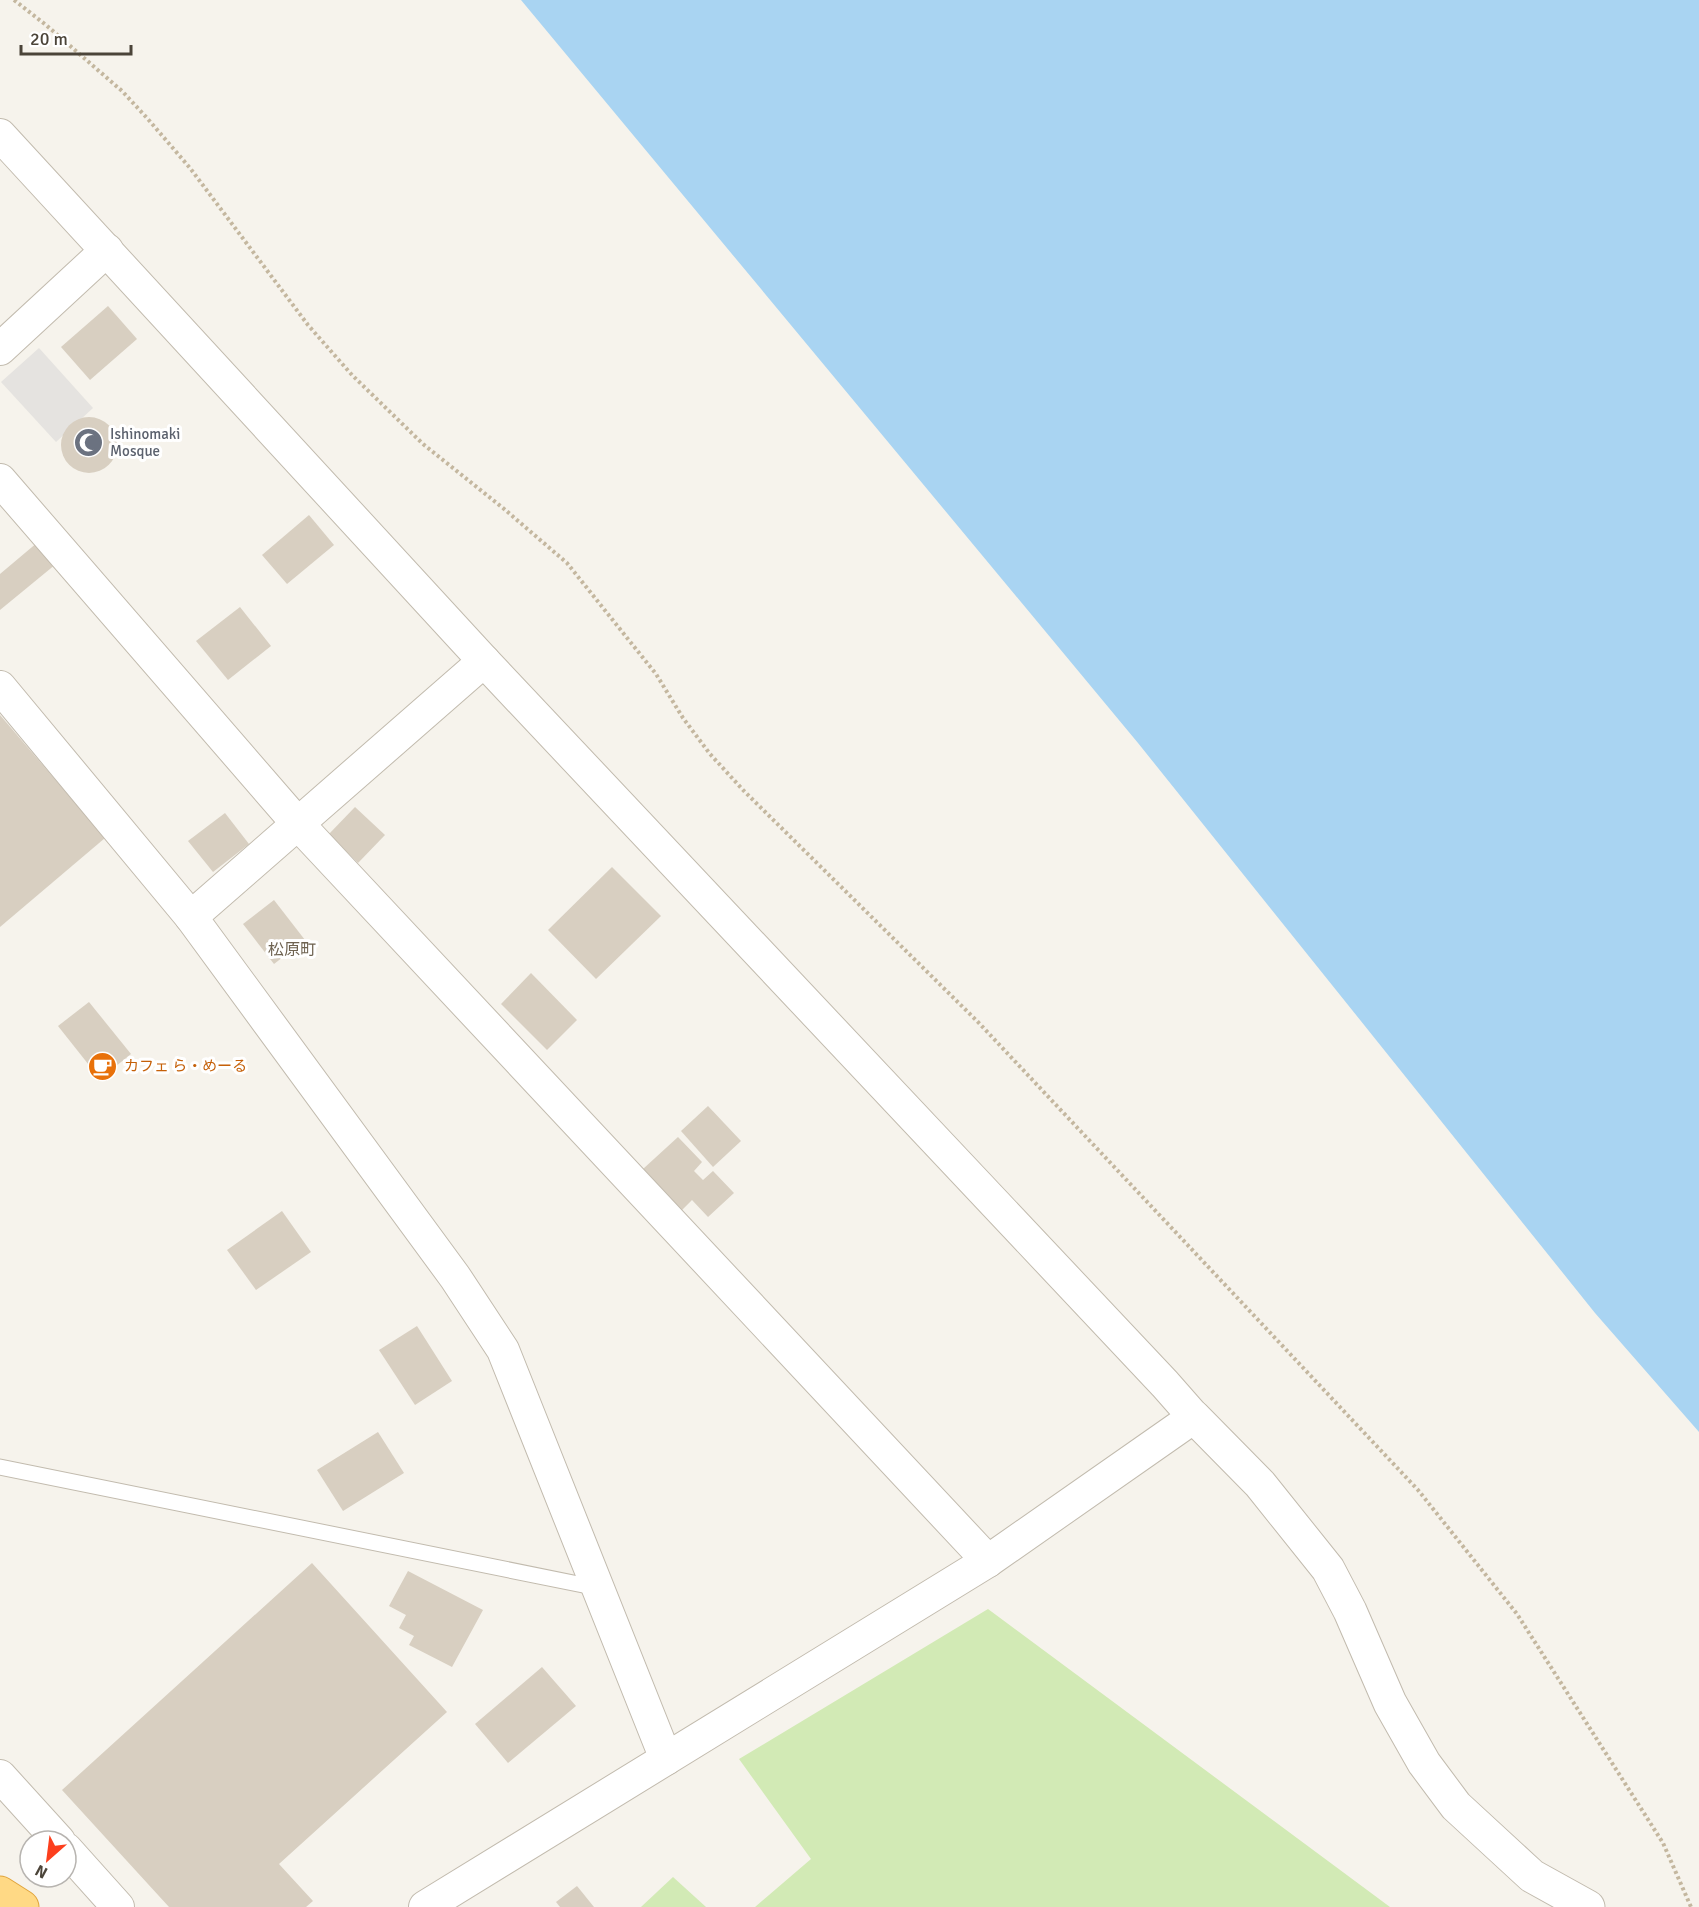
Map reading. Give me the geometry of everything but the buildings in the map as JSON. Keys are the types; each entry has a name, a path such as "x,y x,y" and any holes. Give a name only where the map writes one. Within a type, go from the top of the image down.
{"highway":[{"path":"0,1893 22,1907"}],"street":[{"path":"0,135 484,661 1194,1417 1260,1484 1328,1569 1350,1611 1390,1703 1424,1763 1456,1806 1532,1876 1588,1907"},
{"path":"0,349 107,250"},
{"path":"0,480 298,824 988,1561"},
{"path":"190,917 484,661"},
{"path":"0,687 190,917 454,1277 503,1350 666,1759"},
{"path":"425,1907 988,1561 1194,1417"},
{"path":"0,1776 48,1829"},
{"path":"78,1862 118,1907"}],"lane":[{"path":"0,1467 598,1588"}],"path":[{"path":"14,0 122,91 147,118 190,168 308,325 352,375 423,444 567,563 656,674 683,718 710,754 744,791 986,1031 1418,1491 1516,1614 1663,1843 1691,1907"}],"green space":[{"path":"988,1609 1390,1907 755,1907 811,1859 739,1759"},
{"path":"673,1877 706,1907 641,1907"}],"shaded area":[{"path":"39,348 93,408 56,442 1,382"}],"water":[{"path":"521,0 1699,0 1699,1432 1595,1313 1138,743"}],"place":[{"name":"Ishinomaki Mosque","path":"89,443"},
{"name":"カフェ ら・めーる","path":"103,1066"}],"district":[{"name":"松原町","path":"292,949"}]}
